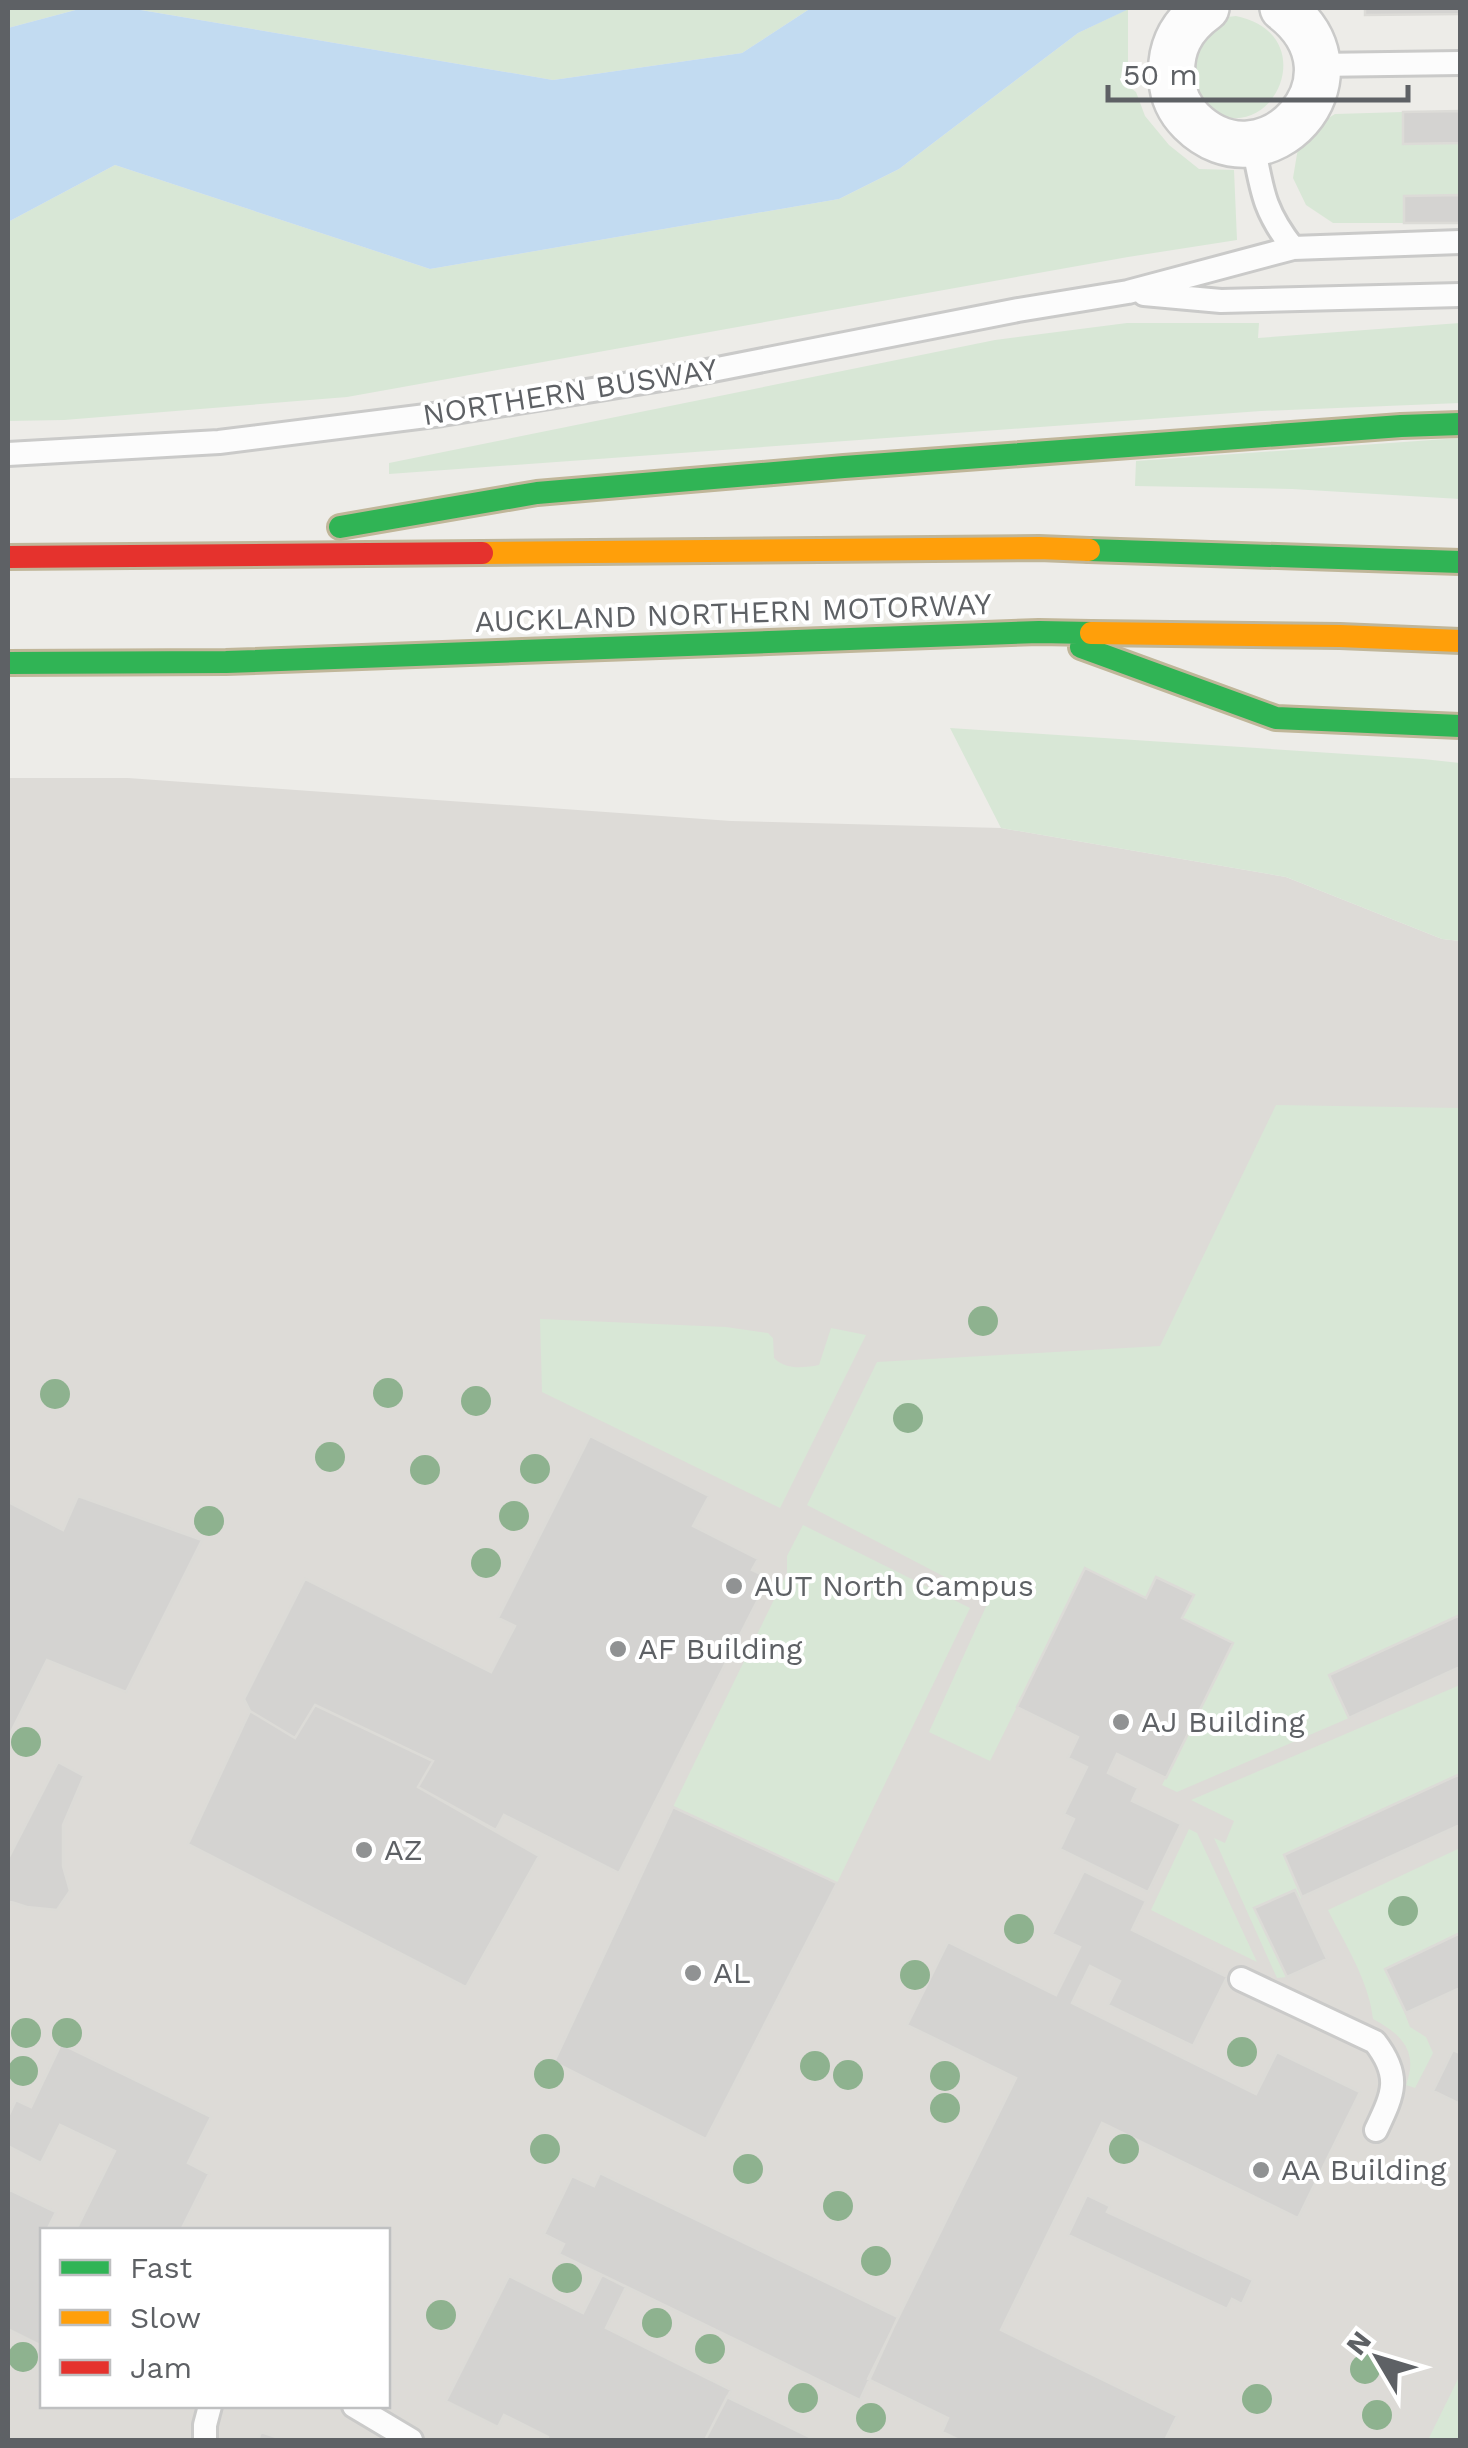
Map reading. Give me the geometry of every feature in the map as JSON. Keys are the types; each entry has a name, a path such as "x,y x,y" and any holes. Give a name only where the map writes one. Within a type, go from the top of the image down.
{"highway":[{"path":"174,556 537,493 883,464 1460,424"},
{"name":"AUCKLAND NORTHERN MOTORWAY","path":"8,557 1040,548 1460,562"},
{"path":"1039,632 1276,718 1460,726"},
{"name":"AUCKLAND NORTHERN MOTORWAY","path":"8,664 226,662 1039,632 1460,641"}],"street":[{"path":"1206,8 1192,18 1177,38 1170,63 1172,88 1182,112 1200,130 1222,141 1254,144 1290,127 1306,110 1316,88 1318,65 1312,42 1301,23 1284,8"}],"lane":[{"path":"1318,65 1460,63"},
{"path":"1254,144 1265,204 1292,248"},
{"name":"NORTHERN BUSWAY","path":"8,454 219,442 442,414 669,378 1128,292 1292,248 1460,242"},
{"name":"NORTHERN BUSWAY","path":"1128,292 1221,301 1460,294"},
{"path":"1240,1979 1376,2042 1393,2073 1391,2099 1376,2130"},
{"path":"205,2440 210,2408"},
{"path":"357,2408 412,2440"}],"shaded area":[{"name":"AUT North Campus","path":"8,778 128,778 731,821 1001,828 1286,877 1442,939 1460,941 1460,2440 8,2440"}],"green space":[{"path":"8,8 83,8 8,28"},
{"path":"129,8 811,8 742,53 553,80"},
{"path":"1128,9 1128,86 1136,92 1145,116 1169,145 1199,169 1234,170 1237,240 347,397 8,421 8,222 115,165 430,269 839,199 899,169 1078,33"},
{"path":"1236,16 1262,26 1277,41 1283,60 1282,79 1273,97 1260,110 1242,118 1218,115 1194,99 1184,53 1219,18"},
{"path":"1403,112 1403,144 1460,143 1460,195 1404,196 1404,223 1333,223 1306,205 1293,178 1298,148 1312,128 1335,114"},
{"path":"1127,323 1259,323 1258,338 1460,323 1460,403 1261,411 389,474 389,463 995,340"},
{"path":"1460,438 1460,499 1292,489 1135,486 1136,461"},
{"path":"950,728 1460,763 1460,941 1442,939 1286,877 1001,828"},
{"path":"1276,1105 1460,1108 1460,1615 1329,1675 1349,1718 1177,1792 1162,1785 1233,1643 1182,1618 1193,1594 1157,1577 1146,1598 1085,1569 990,1761 929,1732 989,1600 807,1505 877,1362 1160,1346"},
{"path":"540,1319 726,1327 768,1333 773,1338 774,1358 795,1367 819,1365 831,1328 866,1335 780,1508 542,1392"},
{"path":"803,1525 970,1608 837,1883 673,1807 787,1573 787,1556"},
{"path":"1460,1685 1460,1774 1284,1855 1302,1897 1295,1890 1254,1908 1287,1977 1277,1978 1214,1838 1225,1843 1234,1821 1191,1800"},
{"path":"1189,1829 1197,1833 1257,1962 1151,1910"},
{"path":"1460,1848 1460,1933 1387,1968 1410,2027 1426,2037 1433,2053 1415,2088 1406,2085 1409,2053 1392,2031 1373,2019 1361,1977 1328,1910"},
{"path":"1460,2375 1460,2440 1428,2440"}],"water":[{"path":"83,8 129,8 553,80 742,53 811,8 1131,8 1078,33 899,169 839,199 430,269 115,165 8,222 8,28"}],"building":[{"path":"1365,8 1460,8 1460,14 1365,15"},
{"path":"1460,111 1460,143 1403,144 1403,112"},
{"path":"1460,195 1460,223 1404,223 1404,196"},
{"name":"AF Building","path":"590,1436 709,1496 693,1526 758,1559 752,1570 769,1578 619,1873 504,1815 496,1830 418,1787 433,1761 315,1705 295,1738 250,1711 244,1699 305,1579 491,1672 515,1626 498,1618"},
{"path":"78,1496 202,1540 126,1692 47,1660 8,1738 8,1502 63,1530"},
{"name":"AJ Building","path":"1085,1568 1146,1598 1156,1577 1194,1595 1182,1618 1233,1643 1166,1778 1117,1754 1108,1773 1138,1788 1132,1801 1181,1824 1148,1892 1060,1849 1074,1819 1064,1814 1087,1767 1068,1758 1078,1737 1017,1707"},
{"path":"1460,1615 1460,1667 1349,1718 1329,1675"},
{"name":"AZ","path":"315,1705 433,1761 418,1787 539,1856 466,1987 188,1844 250,1711 295,1738"},
{"path":"58,1762 84,1776 63,1825 63,1866 70,1891 57,1910 27,1907 8,1901 8,1859"},
{"path":"1460,1774 1460,1825 1302,1897 1284,1855"},
{"name":"AL","path":"673,1807 837,1883 706,2139 554,2062"},
{"name":"AA Building","path":"1084,1871 1146,1901 1132,1930 1227,1977 1193,2046 1108,2005 1120,1981 1090,1966 1072,2003 1256,2094 1277,2052 1360,2092 1298,2218 1102,2123 1001,2330 1177,2416 1165,2440 959,2440 942,2432 948,2418 868,2379 1016,2078 907,2025 948,1942 1056,1995 1080,1947 1052,1934"},
{"path":"1295,1890 1327,1959 1287,1977 1254,1908"},
{"path":"1460,1933 1460,1988 1406,2013 1385,1969"},
{"path":"61,2044 211,2117 188,2163 209,2174 182,2228 77,2228 115,2151 60,2125 41,2163 8,2146 8,2117 16,2100 31,2107"},
{"path":"1453,2050 1460,2053 1460,2104 1433,2091"},
{"path":"600,2173 898,2317 860,2400 559,2254 564,2244 544,2234 572,2176 594,2186"},
{"path":"8,2189 56,2212 48,2228 40,2228 40,2345 8,2329"},
{"path":"1087,2195 1110,2206 1107,2212 1253,2280 1242,2304 1232,2299 1227,2309 1068,2235"},
{"path":"602,2275 626,2287 606,2328 731,2390 705,2440 547,2440 548,2437 504,2415 498,2427 446,2401 509,2276 583,2313"},
{"path":"727,2397 816,2440 705,2440"},
{"path":"261,2432 285,2440 258,2440"}],"traffic: fast":[{"path":"340,527 537,493 844,467 1460,424"},
{"path":"1089,550 1460,562"},
{"path":"8,663 226,662 1091,633"},
{"path":"1081,647 1276,718 1460,726"}],"traffic: slow":[{"path":"482,553 1089,550"},
{"path":"1091,633 1460,641"}],"traffic: jam":[{"path":"8,557 482,553"}],"place":[{"name":"AUT North Campus","path":"734,1586"},
{"name":"AF Building","path":"618,1649"},
{"name":"AJ Building","path":"1121,1722"},
{"name":"AZ","path":"364,1850"},
{"name":"AL","path":"693,1973"},
{"name":"AA Building","path":"1261,2170"}]}
